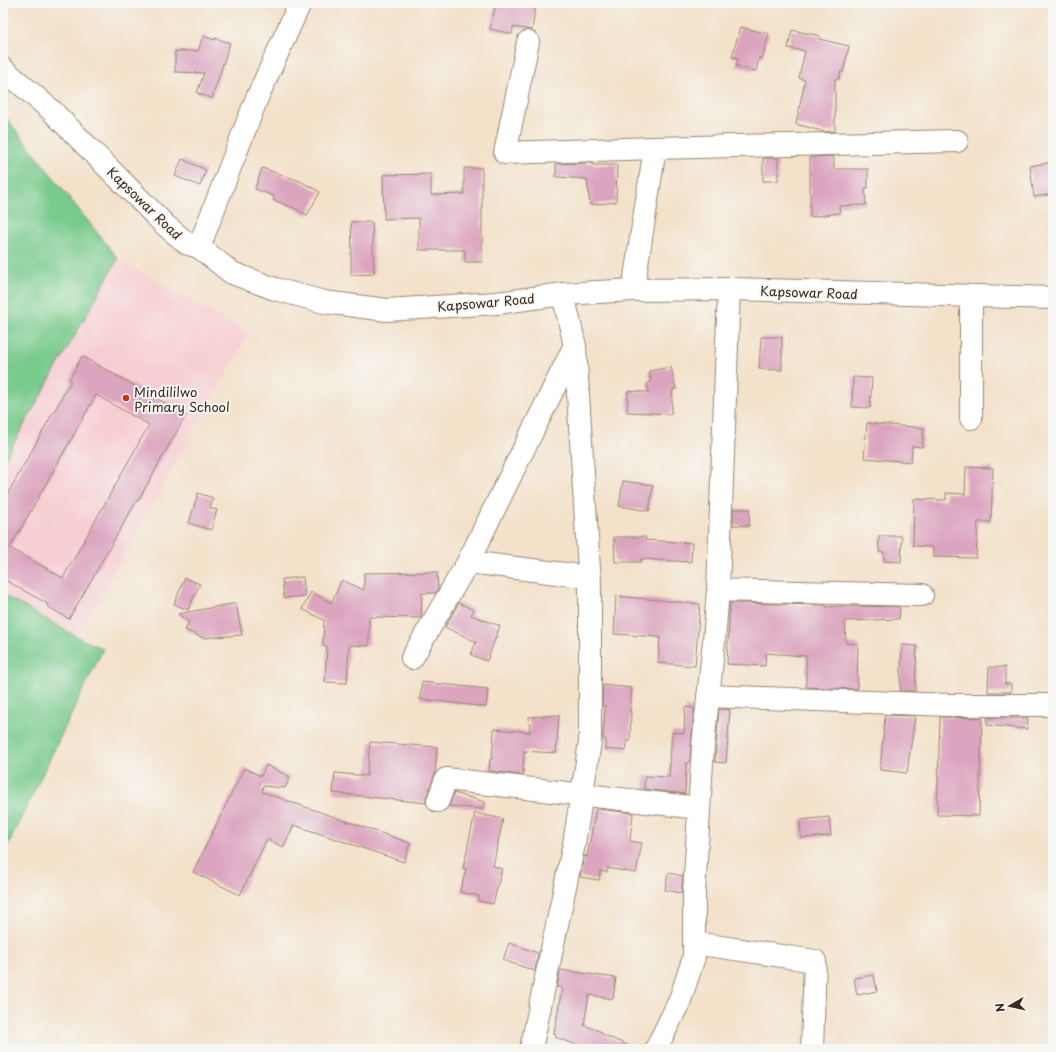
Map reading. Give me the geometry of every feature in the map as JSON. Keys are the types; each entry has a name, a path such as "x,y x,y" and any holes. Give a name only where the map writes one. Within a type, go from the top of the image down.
{"street":[{"path":"199,247 257,98 300,3"},
{"path":"528,42 505,154 655,148 957,140"},
{"name":"Kapsowar Road","path":"3,69 51,110 165,225 188,244 199,247 232,273 275,289 324,302 387,310 497,303 563,294 634,290 729,289 1053,298"},
{"path":"634,290 655,148"},
{"path":"656,1049 680,1000 694,957 694,893 703,746 718,590 729,289"},
{"path":"531,1049 574,844 590,742 590,578 575,346 563,294"},
{"path":"971,296 971,418"},
{"path":"412,658 468,562 575,346"},
{"path":"468,562 590,578"},
{"path":"718,590 922,595"},
{"path":"708,696 949,705 1053,705"},
{"path":"438,801 446,779 699,808"},
{"path":"694,944 815,961 812,1049"}],"shaded area":[{"name":"Mindililwo Primary School","path":"118,259 249,334 77,637 3,595 3,462"}],"green space":[{"path":"3,114 118,259 3,462"},
{"path":"3,595 77,637 103,649 3,855"}],"building":[{"path":"496,3 519,3 518,6 535,9 532,30 513,27 512,34 490,29"},
{"path":"740,27 769,34 762,59 759,58 756,71 736,66 738,58 732,57"},
{"path":"792,30 820,36 819,39 849,46 843,72 841,71 839,79 835,79 835,131 825,132 796,124 805,80 799,78 805,51 788,48"},
{"path":"203,36 230,43 212,98 197,93 204,73 175,72 175,51 198,51"},
{"path":"834,156 834,169 868,169 868,188 865,188 866,205 839,206 840,213 810,217 810,157"},
{"path":"763,158 778,158 778,181 763,181"},
{"path":"182,159 206,170 200,186 175,176"},
{"path":"1053,162 1053,194 1034,197 1030,166"},
{"path":"593,163 593,165 617,165 616,202 590,205 587,179 556,177 556,164"},
{"path":"262,168 300,181 320,192 307,215 273,200 274,196 255,189"},
{"path":"464,168 482,168 482,262 465,262 465,250 419,250 419,218 384,219 383,175 431,174 431,195 464,194"},
{"path":"351,222 372,222 374,274 351,275"},
{"path":"761,337 782,337 782,370 759,369"},
{"path":"82,356 186,415 69,619 47,606 48,604 3,579 3,502 71,381 69,380","holes":["96,395 149,425 63,578 10,548"]},
{"path":"671,367 676,389 673,389 671,414 627,412 628,391 649,392 647,383 651,382 649,371"},
{"path":"853,377 872,378 870,408 852,407"},
{"path":"867,423 924,428 922,447 912,446 911,462 864,458"},
{"path":"966,467 993,468 991,522 978,522 976,558 933,557 933,547 913,546 914,499 946,500 946,493 965,494"},
{"path":"623,481 653,485 649,511 619,506"},
{"path":"198,493 213,498 210,508 217,510 211,530 189,523"},
{"path":"733,509 750,509 749,526 733,525"},
{"path":"879,536 902,536 901,562 884,561 884,552 879,552"},
{"path":"614,537 646,537 645,540 692,543 691,562 641,559 641,562 615,562"},
{"path":"437,572 438,589 436,593 422,593 421,618 369,617 369,646 349,645 347,683 325,682 327,646 323,646 324,620 302,609 311,592 331,603 342,580 364,590 364,573"},
{"path":"303,577 305,596 284,598 282,579"},
{"path":"185,578 200,584 188,610 174,604"},
{"path":"616,596 700,604 695,666 658,663 660,637 614,634"},
{"path":"236,603 242,635 203,638 185,630 189,622 178,614"},
{"path":"459,603 474,610 471,615 500,626 487,661 471,655 476,642 445,627"},
{"path":"730,603 826,605 826,607 900,607 899,619 845,621 846,643 858,644 857,689 806,687 806,656 766,653 765,666 727,664"},
{"path":"902,645 917,646 915,691 900,691"},
{"path":"989,667 1005,667 1005,684 1011,684 1011,692 988,692"},
{"path":"422,682 488,689 486,707 420,699"},
{"path":"603,685 632,688 630,741 627,741 626,751 605,749 606,739 603,739 605,706 602,706"},
{"path":"685,707 694,708 690,760 686,763 685,794 644,789 645,776 669,777 672,732 684,733"},
{"path":"719,709 730,710 726,763 715,762"},
{"path":"559,715 556,753 524,751 523,775 489,771 490,759 492,759 494,729 530,732 529,717"},
{"path":"885,715 915,716 907,773 880,770"},
{"path":"940,717 982,718 979,816 937,815"},
{"path":"987,718 1028,718 1027,729 987,725"},
{"path":"370,742 437,747 435,773 426,797 426,803 333,793 335,773 367,776"},
{"path":"266,765 290,777 285,788 263,786 262,792 410,843 404,862 294,825 283,847 267,839 240,895 193,872 244,768 261,776"},
{"path":"454,793 485,802 483,809 449,806"},
{"path":"596,809 633,813 630,841 642,843 636,873 607,868 607,872 600,871 599,880 580,877 584,856 587,857"},
{"path":"475,813 503,819 493,866 502,869 493,904 478,901 479,896 460,892 466,869 463,868"},
{"path":"829,817 831,836 801,838 800,820"},
{"path":"668,873 683,876 681,893 665,890"},
{"path":"509,943 538,953 535,971 503,960"},
{"path":"560,970 616,978 613,999 589,995 584,1025 636,1049 588,1049 555,1037 556,1035 554,1034 562,988 557,987"},
{"path":"874,975 877,991 857,995 854,978"}],"place":[{"name":"Mindililwo Primary School","path":"126,398"}]}
